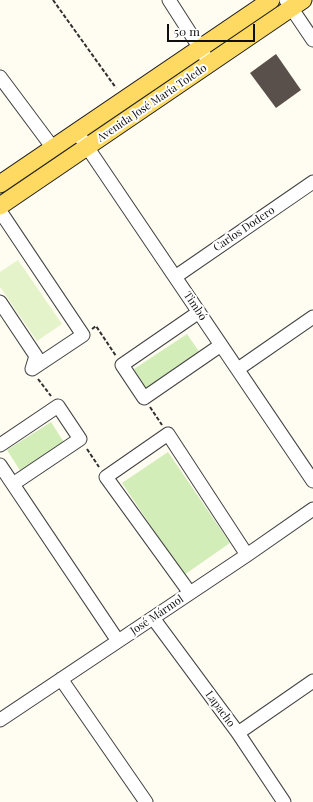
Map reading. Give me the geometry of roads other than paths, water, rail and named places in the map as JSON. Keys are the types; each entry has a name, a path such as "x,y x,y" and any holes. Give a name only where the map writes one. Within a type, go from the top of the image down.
{"main road":[{"name":"Avenida José María Toledo","path":"0,184 271,0"},
{"name":"Avenida José María Toledo","path":"0,206 210,64 294,3"}],"street":[{"path":"168,0 210,64"},
{"path":"294,3 313,40"},
{"path":"0,77 53,148"},
{"name":"Timbó","path":"77,132 313,480"},
{"name":"Carlos Dodero","path":"175,277 313,182"},
{"path":"0,211 83,335 32,370 36,356 0,302"},
{"path":"199,312 122,365 144,398 221,345"},
{"path":"238,368 313,317"},
{"path":"0,445 58,406 80,439 13,484"},
{"path":"190,593 106,477 168,434 247,555"},
{"path":"0,465 118,641"},
{"name":"José Mármol","path":"0,720 247,555 313,509"},
{"name":"Lapacho","path":"153,618 238,733 284,802"},
{"path":"61,679 146,802"},
{"path":"238,733 313,681"}]}
